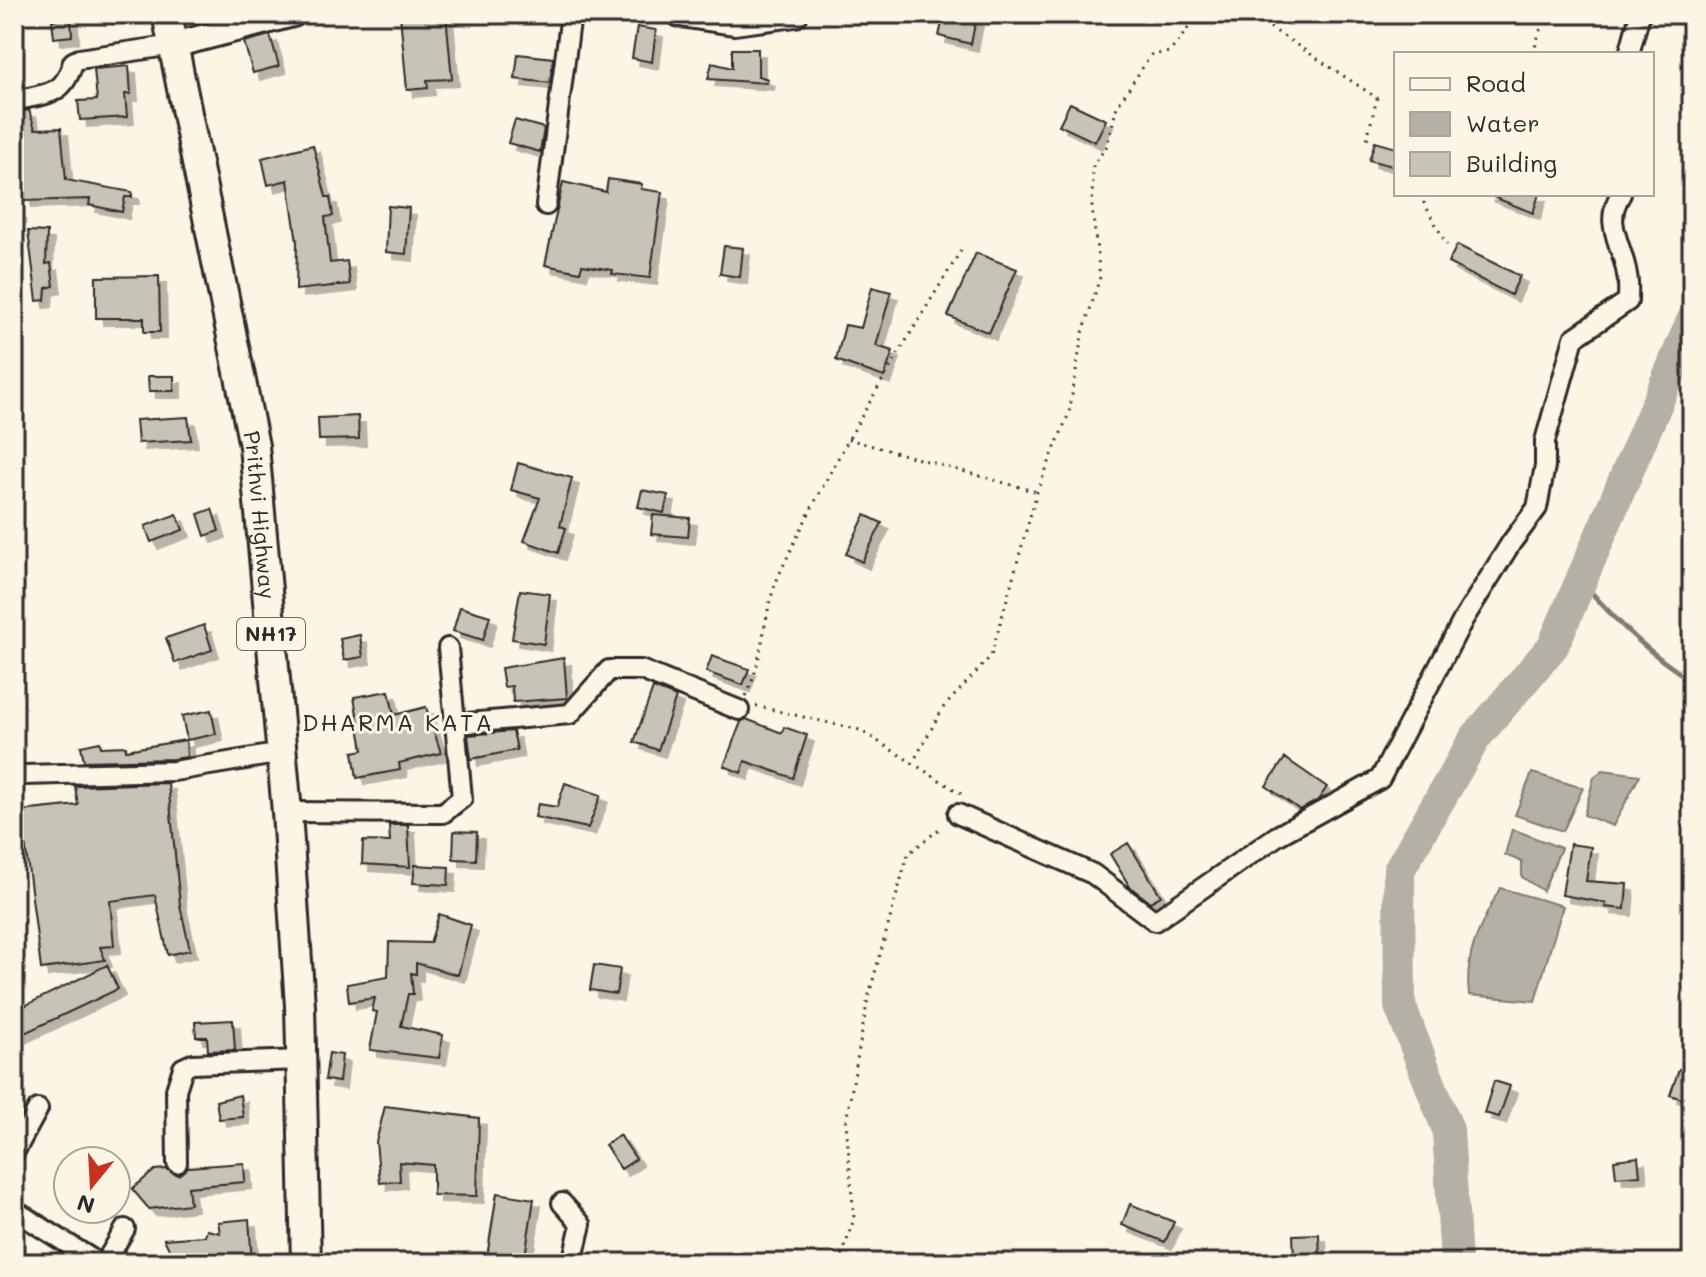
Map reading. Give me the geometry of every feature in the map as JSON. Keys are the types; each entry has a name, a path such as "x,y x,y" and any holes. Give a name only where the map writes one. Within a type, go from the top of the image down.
{"highway":[{"name":"Prithvi Highway","path":"167,14 254,446 287,812 302,1060 306,1263"}],"main road":[{"path":"174,45 293,14"},
{"path":"680,14 734,22 795,14"}],"street":[{"path":"546,205 571,14"},
{"path":"1630,52 1640,14"},
{"path":"14,101 59,90 68,82 73,62 79,59 174,45"},
{"path":"958,814 1093,874 1155,921 1277,836 1380,779 1463,620 1537,508 1545,466 1545,441 1574,338 1628,301 1627,273 1612,223 1614,205 1620,196"},
{"path":"287,812 443,813 462,798 448,648"},
{"path":"456,724 570,714 609,670 624,669 641,670 739,710"},
{"path":"24,775 174,771 282,753"},
{"path":"177,1163 176,1090 183,1068 192,1064 302,1060"},
{"path":"14,1153 38,1109"},
{"path":"562,1203 581,1224 572,1263"},
{"path":"14,1210 98,1263"},
{"path":"105,1263 125,1229"}],"path":[{"path":"912,764 943,708 991,656 1037,492 1069,413 1082,336 1100,277 1092,207 1093,165 1107,146 1117,106 1151,55 1170,52 1199,14"},
{"path":"1250,14 1377,98 1366,143"},
{"path":"1534,52 1545,14"},
{"path":"1425,196 1424,203 1447,245"},
{"path":"739,710 756,676 777,577 846,438 962,249"},
{"path":"846,438 1037,492"},
{"path":"739,710 753,706 860,730 960,793 958,814 908,854 868,998 846,1122 854,1218 840,1263"}],"water":[{"path":"1603,770 1640,775 1613,826 1584,815 1594,777"},
{"path":"1532,773 1583,788 1563,831 1515,815"},
{"path":"1512,829 1561,848 1543,891 1522,877 1522,862 1505,855"},
{"path":"1500,888 1563,906 1535,1001 1469,995 1472,952"}],"building":[{"path":"446,14 452,79 427,80 428,88 407,90 400,15"},
{"path":"944,14 977,14 971,44 939,36"},
{"path":"71,18 72,36 54,38 52,20"},
{"path":"637,27 656,30 652,62 632,58"},
{"path":"270,35 279,66 253,73 244,42"},
{"path":"732,49 758,49 758,76 768,79 767,83 708,79 712,63 732,68"},
{"path":"518,54 553,58 550,83 515,79"},
{"path":"129,66 131,94 125,94 127,117 80,120 78,101 97,100 94,69"},
{"path":"1070,103 1106,120 1095,142 1059,125"},
{"path":"29,110 35,129 61,128 66,180 132,192 132,197 125,197 122,212 89,205 90,199 24,201 25,174 15,174 14,113"},
{"path":"515,120 544,128 540,152 508,143"},
{"path":"1375,142 1394,147 1394,166 1369,160"},
{"path":"313,145 333,216 325,217 330,263 347,261 350,284 296,290 297,242 288,180 268,185 262,158"},
{"path":"608,179 642,184 641,189 662,192 650,278 612,274 613,270 582,265 580,272 545,265 563,182 606,192"},
{"path":"1491,196 1538,196 1533,213"},
{"path":"388,206 409,208 406,254 386,252"},
{"path":"28,231 47,232 46,264 51,263 54,286 46,288 45,300 37,301"},
{"path":"1457,245 1520,276 1511,295 1448,263"},
{"path":"724,246 743,248 740,277 720,274"},
{"path":"976,253 1017,269 989,333 948,316"},
{"path":"159,276 160,332 144,332 144,318 96,318 96,277"},
{"path":"872,287 891,292 876,346 893,351 884,377 836,360 845,325 861,328"},
{"path":"148,376 174,376 174,391 149,391"},
{"path":"358,416 359,439 319,440 318,418"},
{"path":"188,417 191,440 138,443 136,420"},
{"path":"518,463 572,478 560,526 566,528 558,553 524,541 540,498 511,490"},
{"path":"642,490 668,495 664,513 638,507"},
{"path":"212,509 219,531 205,536 198,514"},
{"path":"177,514 183,530 151,542 145,526"},
{"path":"653,515 690,518 688,537 651,534"},
{"path":"865,515 882,523 862,562 846,554"},
{"path":"520,590 550,594 544,644 512,639"},
{"path":"460,607 490,616 483,640 453,631"},
{"path":"204,625 212,650 175,663 166,638"},
{"path":"360,635 363,657 344,660 340,639"},
{"path":"712,656 749,669 743,685 706,672"},
{"path":"564,658 567,698 513,702 512,686 504,687 501,668"},
{"path":"653,688 676,697 658,750 634,742"},
{"path":"389,691 394,715 426,707 441,753 399,763 400,770 357,778 353,752 363,750 354,697"},
{"path":"211,710 216,734 187,740 182,716"},
{"path":"746,719 782,733 784,727 807,735 793,778 745,761 741,773 724,766 741,722"},
{"path":"513,731 517,750 471,759 468,735"},
{"path":"186,740 187,757 173,759 84,761 81,746 100,742 101,747 126,746 126,750"},
{"path":"1285,758 1327,787 1318,800 1300,810 1266,786"},
{"path":"168,783 180,905 190,950 168,955 155,895 110,901 114,946 100,947 105,960 41,969 21,811 78,805 75,786"},
{"path":"565,783 601,795 588,828 535,817 538,804 557,807"},
{"path":"389,825 408,825 410,867 362,864 363,841 390,842"},
{"path":"454,831 477,832 476,860 453,859"},
{"path":"1128,843 1161,896 1150,902 1130,887 1110,854"},
{"path":"1570,844 1591,847 1586,881 1627,884 1625,909 1562,895"},
{"path":"415,865 449,867 448,885 413,883"},
{"path":"439,914 471,925 458,975 416,963 416,974 411,973 413,994 408,994 401,1026 443,1035 439,1058 370,1050 377,1012 372,1011 375,998 349,1002 347,984 388,977 389,942 430,943"},
{"path":"107,965 118,989 14,1038 14,1011"},
{"path":"594,965 620,969 616,994 590,990"},
{"path":"233,1020 235,1050 208,1051 207,1037 196,1037 195,1022"},
{"path":"329,1053 342,1055 339,1082 325,1080"},
{"path":"1679,1069 1692,1074 1685,1100 1670,1095"},
{"path":"1494,1081 1510,1086 1499,1117 1484,1113"},
{"path":"240,1095 243,1117 219,1119 216,1101"},
{"path":"385,1106 479,1118 477,1196 433,1195 433,1165 399,1162 400,1181 380,1183 376,1142"},
{"path":"620,1135 636,1159 621,1169 605,1145"},
{"path":"1638,1157 1640,1175 1616,1177 1614,1160"},
{"path":"244,1163 245,1182 188,1187 190,1204 149,1209 132,1189 155,1170 167,1169 178,1175 188,1167"},
{"path":"497,1193 534,1199 524,1263 486,1263"},
{"path":"1130,1204 1174,1222 1165,1242 1122,1225"},
{"path":"249,1219 252,1263 216,1263 215,1253 193,1255 176,1263 164,1239 205,1236 207,1230 220,1233 218,1222"},
{"path":"1319,1234 1320,1257 1294,1258 1293,1235"}],"waterway":[{"path":"1456,1263 1448,1130 1400,1006 1399,870 1475,738 1553,646 1692,321"},
{"path":"1597,540 1590,591 1638,640 1692,681"}],"district":[{"name":"DHARMA KATA","path":"398,723"}]}
